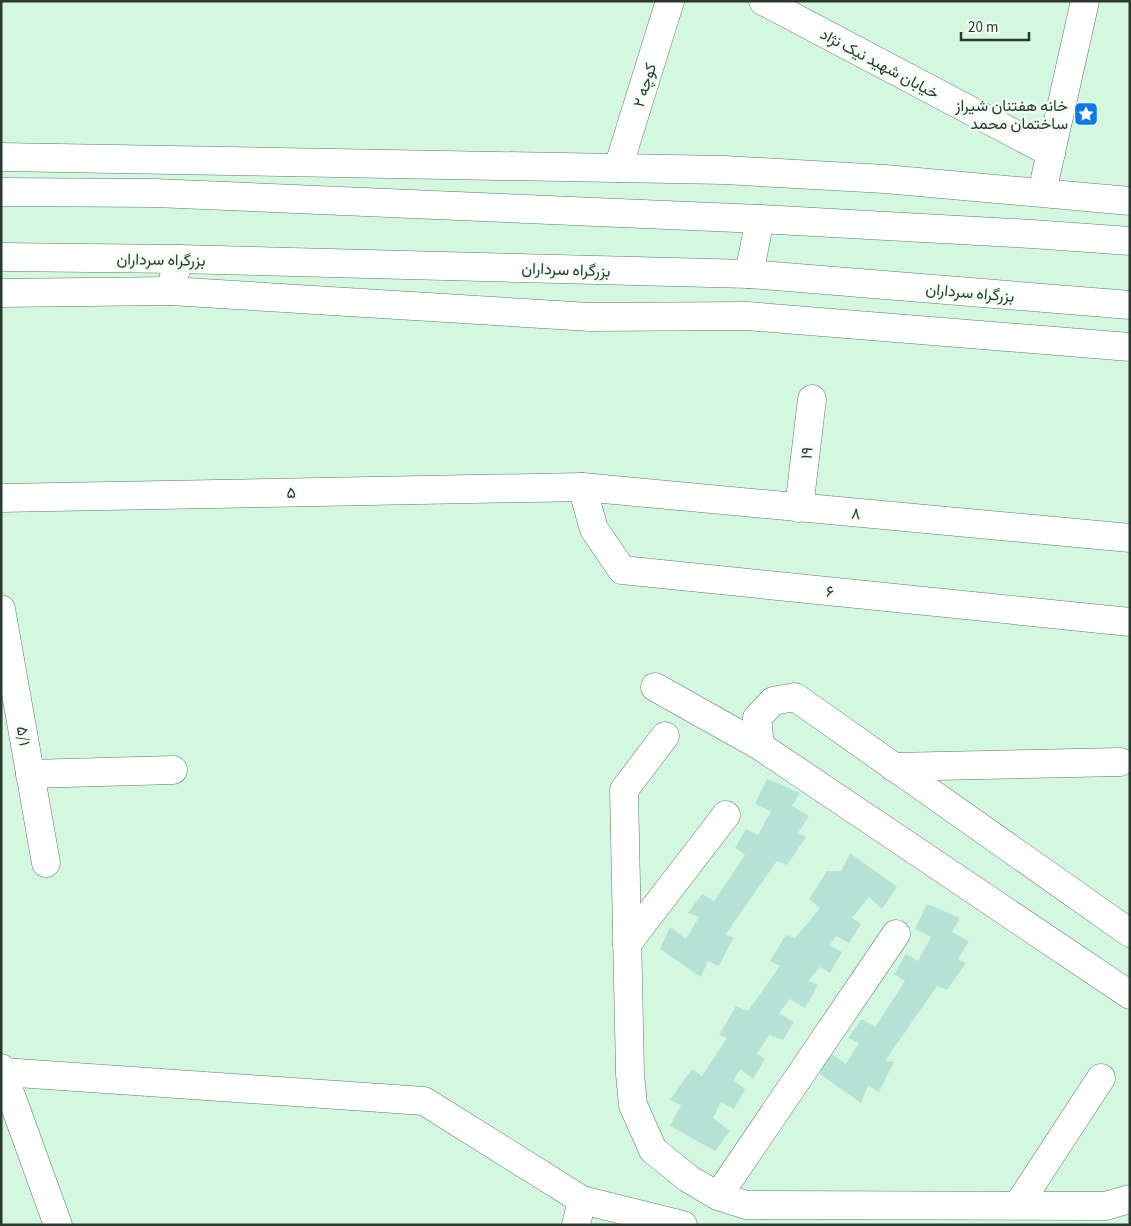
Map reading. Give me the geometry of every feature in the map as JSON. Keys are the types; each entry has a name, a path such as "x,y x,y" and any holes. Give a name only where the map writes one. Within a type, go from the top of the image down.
{"main road":[{"name":"کوچه ۲","path":"618,168 670,1"},
{"name":"خیابان شهید نیک نژاد","path":"763,1 1051,153"},
{"path":"1042,192 1085,1"},
{"path":"1,157 762,172 884,179 1130,201"},
{"path":"1,192 155,193 760,219 1130,241"},
{"path":"749,274 760,219"},
{"name":"بزرگراه سرداران","path":"1,257 179,259 749,274 1130,305"},
{"path":"170,292 179,259"},
{"path":"1,293 170,292 590,317 747,316 1130,346"},
{"name":"۱۹","path":"799,508 812,399"},
{"name":"۸","path":"582,487 1130,538"},
{"name":"۵","path":"1,498 582,487"},
{"name":"۶","path":"582,487 594,529 622,570 1130,622"},
{"name":"۵/۱","path":"1,609 46,863"},
{"path":"655,687 760,746 1130,995"},
{"path":"760,746 757,718 773,701 795,698 1130,933"},
{"path":"665,736 624,790 630,1074 633,1105 653,1150 688,1179 718,1196 746,1205 1105,1206 1130,1199"},
{"path":"894,767 1120,762"},
{"path":"30,774 173,770"},
{"path":"627,944 726,814"},
{"path":"718,1196 896,934"},
{"path":"58,1225 2,1070 424,1101 579,1212 683,1225"},
{"path":"1018,1205 1101,1078"}],"building":[{"path":"767,779 800,793 792,806 809,816 798,833 806,837 787,865 777,861 725,935 734,937 719,966 708,961 701,977 660,949 670,927 686,939 699,917 688,913 702,894 714,901 745,855 735,848 746,829 758,835 771,811 755,804"},
{"path":"850,853 897,887 882,909 869,897 852,918 861,924 849,943 836,936 830,945 842,952 830,973 820,967 808,981 818,985 805,1008 790,999 779,1013 794,1022 783,1040 770,1035 757,1053 765,1059 753,1079 740,1069 734,1080 745,1089 734,1109 721,1102 713,1118 730,1131 715,1151 670,1126 681,1105 670,1100 692,1069 702,1076 727,1038 719,1035 736,1006 748,1011 780,966 770,961 786,935 795,938 820,908 809,899 827,871 841,871"},
{"path":"927,904 960,918 952,932 969,941 958,959 966,963 947,990 937,986 885,1061 894,1062 879,1092 868,1086 861,1103 820,1074 830,1053 846,1064 859,1043 848,1038 862,1019 875,1027 905,981 894,974 906,954 918,961 931,937 915,929"}],"place":[{"name":"خانه هفتنان شيراز ساختمان محمد","path":"1086,114"}]}
